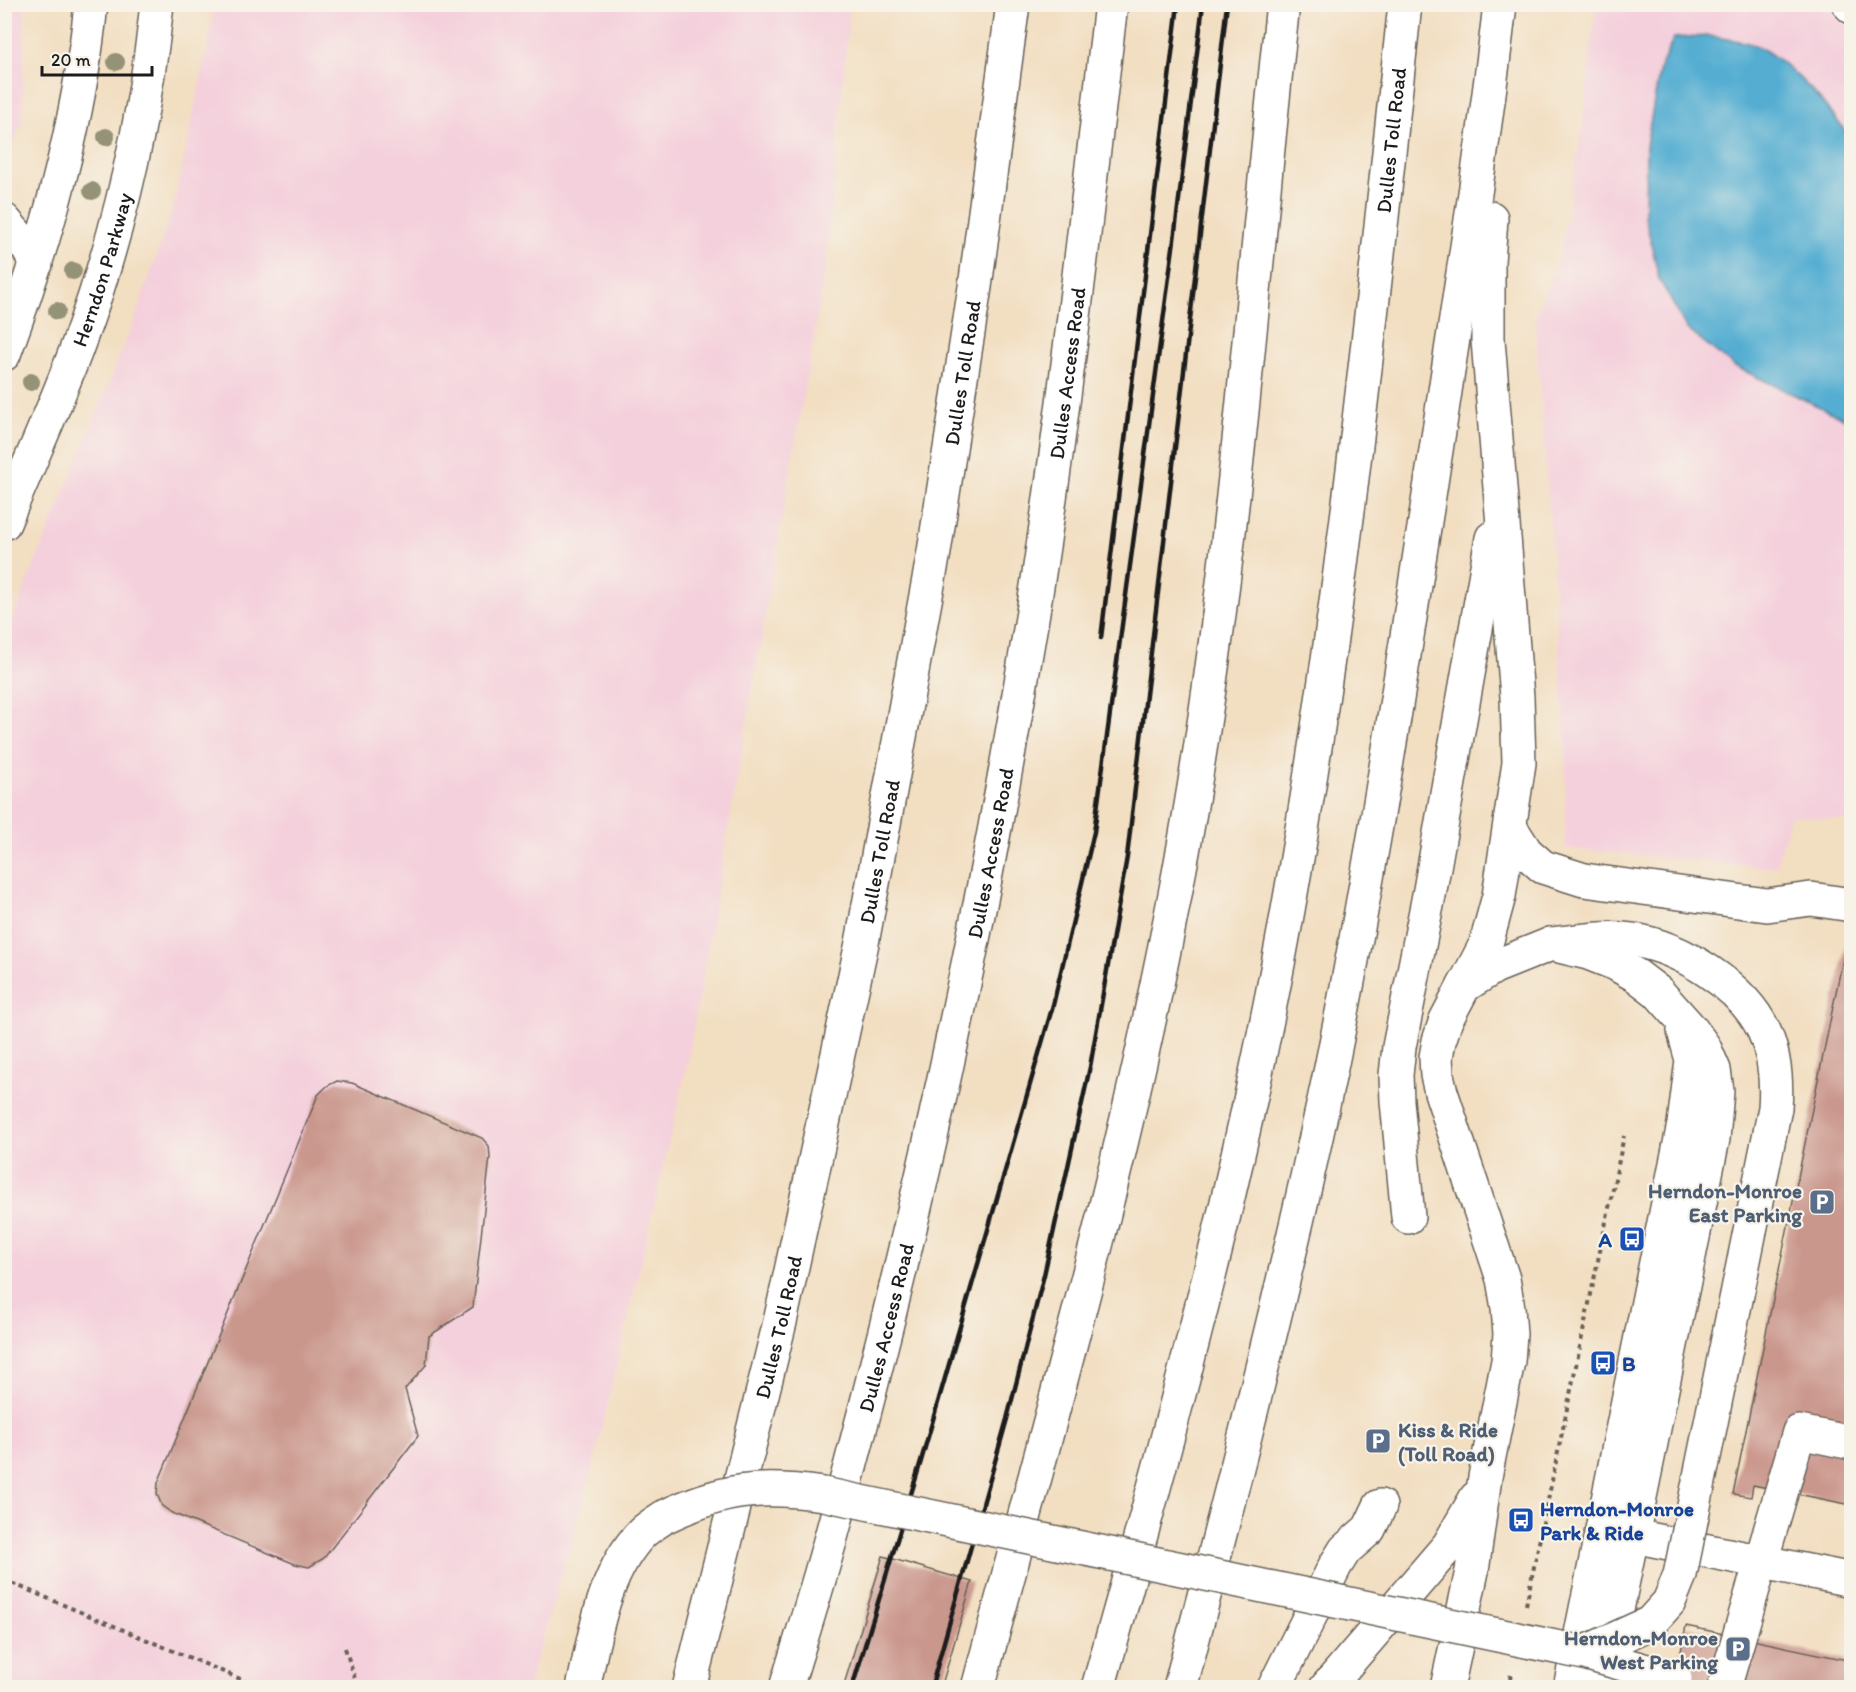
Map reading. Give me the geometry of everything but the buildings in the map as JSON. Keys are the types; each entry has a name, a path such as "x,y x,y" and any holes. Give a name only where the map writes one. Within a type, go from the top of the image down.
{"main road":[{"path":"4,354 36,264 59,189 82,75 91,4"},
{"name":"Herndon Parkway","path":"4,523 79,343 113,238 141,118 157,4"},
{"name":"Dulles Toll Road","path":"689,1688 780,1323 862,943 934,552 975,287 1013,4"},
{"name":"Dulles Access Road","path":"786,1688 832,1535 901,1269 924,1172 987,874 1033,610 1053,475 1112,4"},
{"path":"978,1688 1093,1259 1153,1003 1180,868 1203,736 1222,593 1283,4"},
{"name":"Dulles Toll Road","path":"1098,1688 1172,1423 1210,1271 1239,1151 1291,896 1349,502 1405,4"},
{"path":"1447,1688 1472,1571 1485,1477 1508,1361 1510,1334 1503,1279 1441,1092 1436,1057 1446,1020 1481,954 1494,918 1519,763 1490,389 1487,296 1499,11"},
{"path":"1180,1688 1232,1491 1287,1265 1373,852 1470,224 1499,11"},
{"path":"4,220 28,248 36,264"},
{"path":"1408,1217 1397,1101 1396,1075 1399,1047 1430,890 1500,498"},
{"path":"1510,827 1526,852 1543,867 1584,880 1767,905 1811,899 1851,905"},
{"path":"1464,986 1494,967 1551,944 1605,938 1634,940 1681,956 1720,981 1738,997 1751,1011 1764,1031 1775,1069 1777,1087 1775,1108 1680,1575 1669,1602 1650,1623 1584,1653"},
{"path":"1551,944 1587,953 1616,964 1658,992 1704,1047 1714,1070 1717,1091 1716,1115 1617,1532 1600,1688"},
{"path":"1724,1688 1799,1432 1851,1443"},
{"path":"1326,1688 1449,1545 1472,1507 1485,1477"},
{"path":"583,1688 601,1611 612,1580 642,1533 664,1517 714,1496 745,1490 787,1489 823,1494 1584,1653 1675,1679"},
{"path":"1274,1688 1335,1566 1346,1550 1369,1529 1380,1506"},
{"path":"1617,1532 1851,1580"},
{"path":"1555,1687 1617,1532"}],"path":[{"path":"1524,1611 1624,1136"},
{"path":"4,1580 262,1688"},
{"path":"345,1648 358,1688"},
{"path":"1508,1688 1512,1669"},
{"path":"1510,1680 1555,1687"}],"shaded area":[{"path":"5,4 25,5 22,121 5,164"},
{"path":"213,5 850,5 825,271 687,1065 592,1470 528,1687 5,1688 5,637 133,324 174,205 210,35"},
{"path":"1596,5 1851,5 1851,821 1791,815 1775,868 1565,848 1566,746 1535,318 1560,254 1583,123"}],"water":[{"path":"1709,36 1748,43 1772,55 1810,89 1851,140 1851,422 1734,366 1687,329 1659,279 1645,216 1646,146 1660,68 1674,38"}],"railway":[{"path":"1101,638 1178,4"},
{"path":"852,1688 921,1461 1053,1005 1094,832 1174,240 1203,4"},
{"path":"931,1688 1007,1419 1044,1275 1090,1067 1127,857 1227,4"}],"place":[{"name":"Herndon-Monroe East Parking","path":"1822,1202"},
{"name":"A","path":"1632,1239"},
{"name":"B","path":"1603,1363"},
{"name":"Kiss & Ride (Toll Road)","path":"1378,1441"},
{"name":"Herndon-Monroe Park & Ride","path":"1521,1520"},
{"name":"Herndon-Monroe West Parking","path":"1738,1649"}]}
